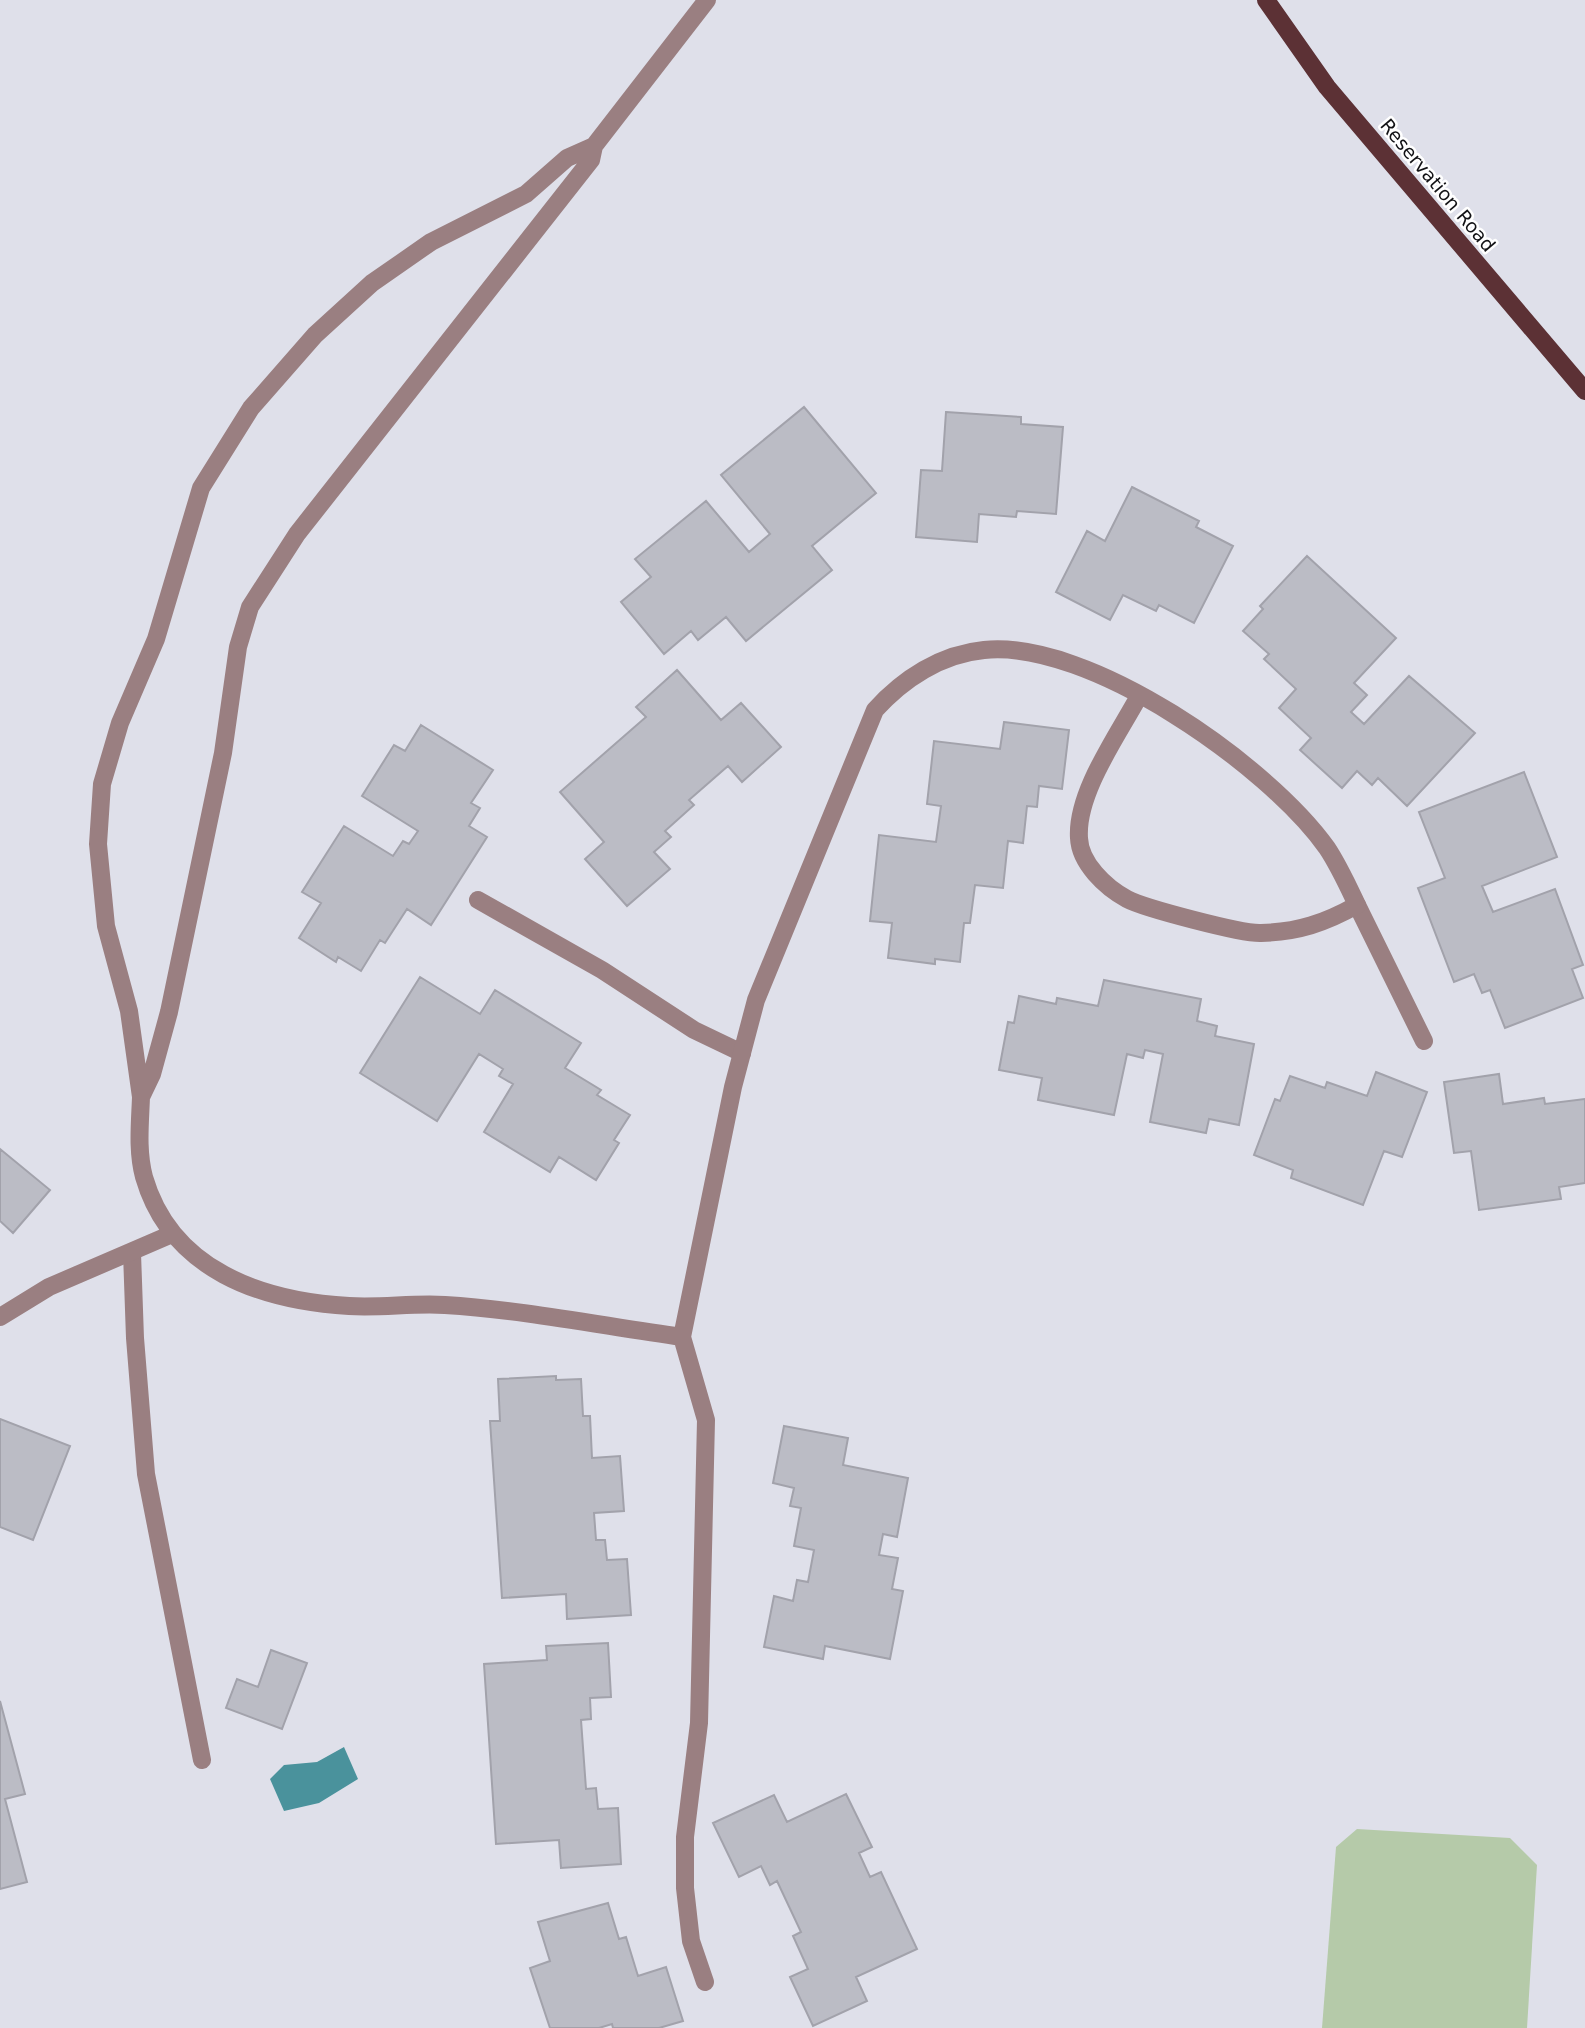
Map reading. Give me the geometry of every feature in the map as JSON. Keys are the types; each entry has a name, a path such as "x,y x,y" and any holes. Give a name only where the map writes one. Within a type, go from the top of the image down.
{"main road":[{"name":"Reservation Road","path":"1266,0 1327,87 1585,391"}],"street":[{"path":"141,1097 152,1074 169,1012 223,753 238,647 250,607 297,534 591,160 594,146 707,0"},
{"path":"594,146 567,158 526,194 431,242 372,283 314,335 251,408 201,488 156,639 120,723 102,784 98,844 106,926 130,1012 141,1097 139,1140 144,1175 155,1205 172,1234 192,1255 223,1275 262,1290 309,1302 351,1306 443,1305 682,1336"},
{"path":"705,1982 691,1941 685,1888 685,1837 699,1723 706,1420 682,1336 742,1052 756,1000 875,710 894,689 950,657 984,650 1053,658 1090,671 1139,696 1223,747 1268,785 1327,848 1424,1041"},
{"path":"1139,696 1091,786 1081,811 1079,839 1086,862 1105,884 1128,900 1257,934 1306,929 1328,922 1357,905"},
{"path":"478,900 603,970 694,1030 742,1052"},
{"path":"0,1317 49,1287 172,1234"},
{"path":"132,1253 146,1474 202,1760"}],"green space":[{"path":"1357,1829 1510,1838 1537,1865 1527,2028 1322,2028 1336,1847"}],"water":[{"path":"344,1747 358,1779 319,1803 284,1811 270,1779 284,1765 317,1762"}],"building":[{"path":"804,407 876,493 812,546 832,570 746,641 726,617 698,640 691,631 664,654 621,602 651,577 635,559 706,501 749,552 770,534 721,475"},
{"path":"946,412 1021,417 1021,424 1063,427 1056,514 1017,511 1016,517 979,514 977,542 916,537 921,470 942,471"},
{"path":"1132,487 1199,521 1196,527 1233,546 1194,623 1159,605 1156,611 1123,595 1110,620 1056,592 1087,531 1105,541"},
{"path":"1307,556 1396,638 1354,683 1367,695 1351,712 1364,724 1409,676 1475,733 1407,806 1378,778 1372,785 1357,771 1342,788 1300,750 1311,738 1279,708 1296,689 1264,659 1269,654 1243,631 1263,609 1260,606"},
{"path":"677,670 721,720 741,703 781,747 742,782 728,766 689,800 694,805 665,831 671,837 654,852 670,869 627,906 585,859 604,842 560,792 646,717 636,707"},
{"path":"1004,722 1069,730 1062,789 1039,786 1037,807 1027,806 1023,843 1008,841 1003,888 975,885 970,923 964,923 960,962 935,959 935,964 888,958 892,923 870,921 879,835 936,842 941,806 927,804 934,741 1000,749"},
{"path":"421,725 493,770 471,803 480,808 469,826 487,837 431,925 407,909 385,943 380,940 361,971 338,957 336,962 299,938 321,903 302,892 344,826 393,856 403,841 409,844 418,831 362,796 394,745 405,751"},
{"path":"1524,772 1557,857 1482,886 1493,912 1555,889 1583,965 1572,969 1583,998 1505,1028 1490,990 1482,993 1474,974 1454,982 1418,888 1445,878 1419,812"},
{"path":"420,977 480,1014 495,990 581,1043 565,1068 601,1090 597,1095 630,1115 614,1140 619,1143 596,1180 559,1157 550,1172 484,1132 513,1084 499,1076 503,1069 479,1054 437,1121 360,1073"},
{"path":"1104,980 1201,999 1197,1021 1217,1026 1215,1036 1254,1044 1239,1125 1209,1119 1206,1133 1150,1122 1163,1054 1145,1050 1143,1058 1127,1054 1114,1115 1038,1100 1042,1078 999,1070 1008,1022 1014,1023 1019,996 1056,1004 1057,998 1098,1006"},
{"path":"1376,1072 1427,1092 1402,1157 1384,1151 1363,1205 1291,1178 1293,1170 1254,1155 1275,1099 1280,1101 1290,1076 1325,1088 1327,1082 1367,1096"},
{"path":"1499,1074 1503,1104 1544,1098 1545,1104 1585,1099 1585,1183 1559,1187 1561,1199 1479,1210 1471,1151 1454,1153 1444,1082"},
{"path":"0,1149 50,1190 13,1233 0,1221"},
{"path":"556,1376 556,1380 581,1379 583,1416 590,1416 592,1458 620,1456 624,1511 594,1513 596,1540 605,1540 607,1560 627,1559 631,1615 567,1619 566,1594 502,1598 490,1421 500,1421 498,1379"},
{"path":"0,1419 70,1446 33,1540 0,1527"},
{"path":"784,1426 848,1438 843,1465 908,1478 897,1537 883,1534 879,1555 898,1558 892,1589 903,1591 890,1659 825,1646 823,1659 764,1647 774,1596 793,1601 797,1580 808,1582 814,1550 794,1546 801,1508 790,1506 794,1488 773,1483"},
{"path":"608,1643 611,1697 590,1698 591,1719 581,1720 586,1789 596,1788 598,1809 618,1808 621,1864 561,1868 559,1840 496,1844 484,1664 547,1660 546,1646"},
{"path":"271,1650 307,1663 282,1729 226,1708 237,1679 258,1687"},
{"path":"0,1701 25,1794 5,1799 27,1882 0,1889"},
{"path":"846,1794 872,1847 859,1853 870,1877 881,1872 917,1949 856,1977 867,2001 813,2026 790,1977 808,1969 793,1936 801,1932 777,1881 770,1885 761,1866 739,1877 713,1823 774,1795 787,1822"},
{"path":"608,1903 619,1939 626,1937 638,1976 666,1967 683,2021 659,2028 613,2028 612,2024 599,2028 550,2028 530,1968 550,1961 538,1922"}]}
